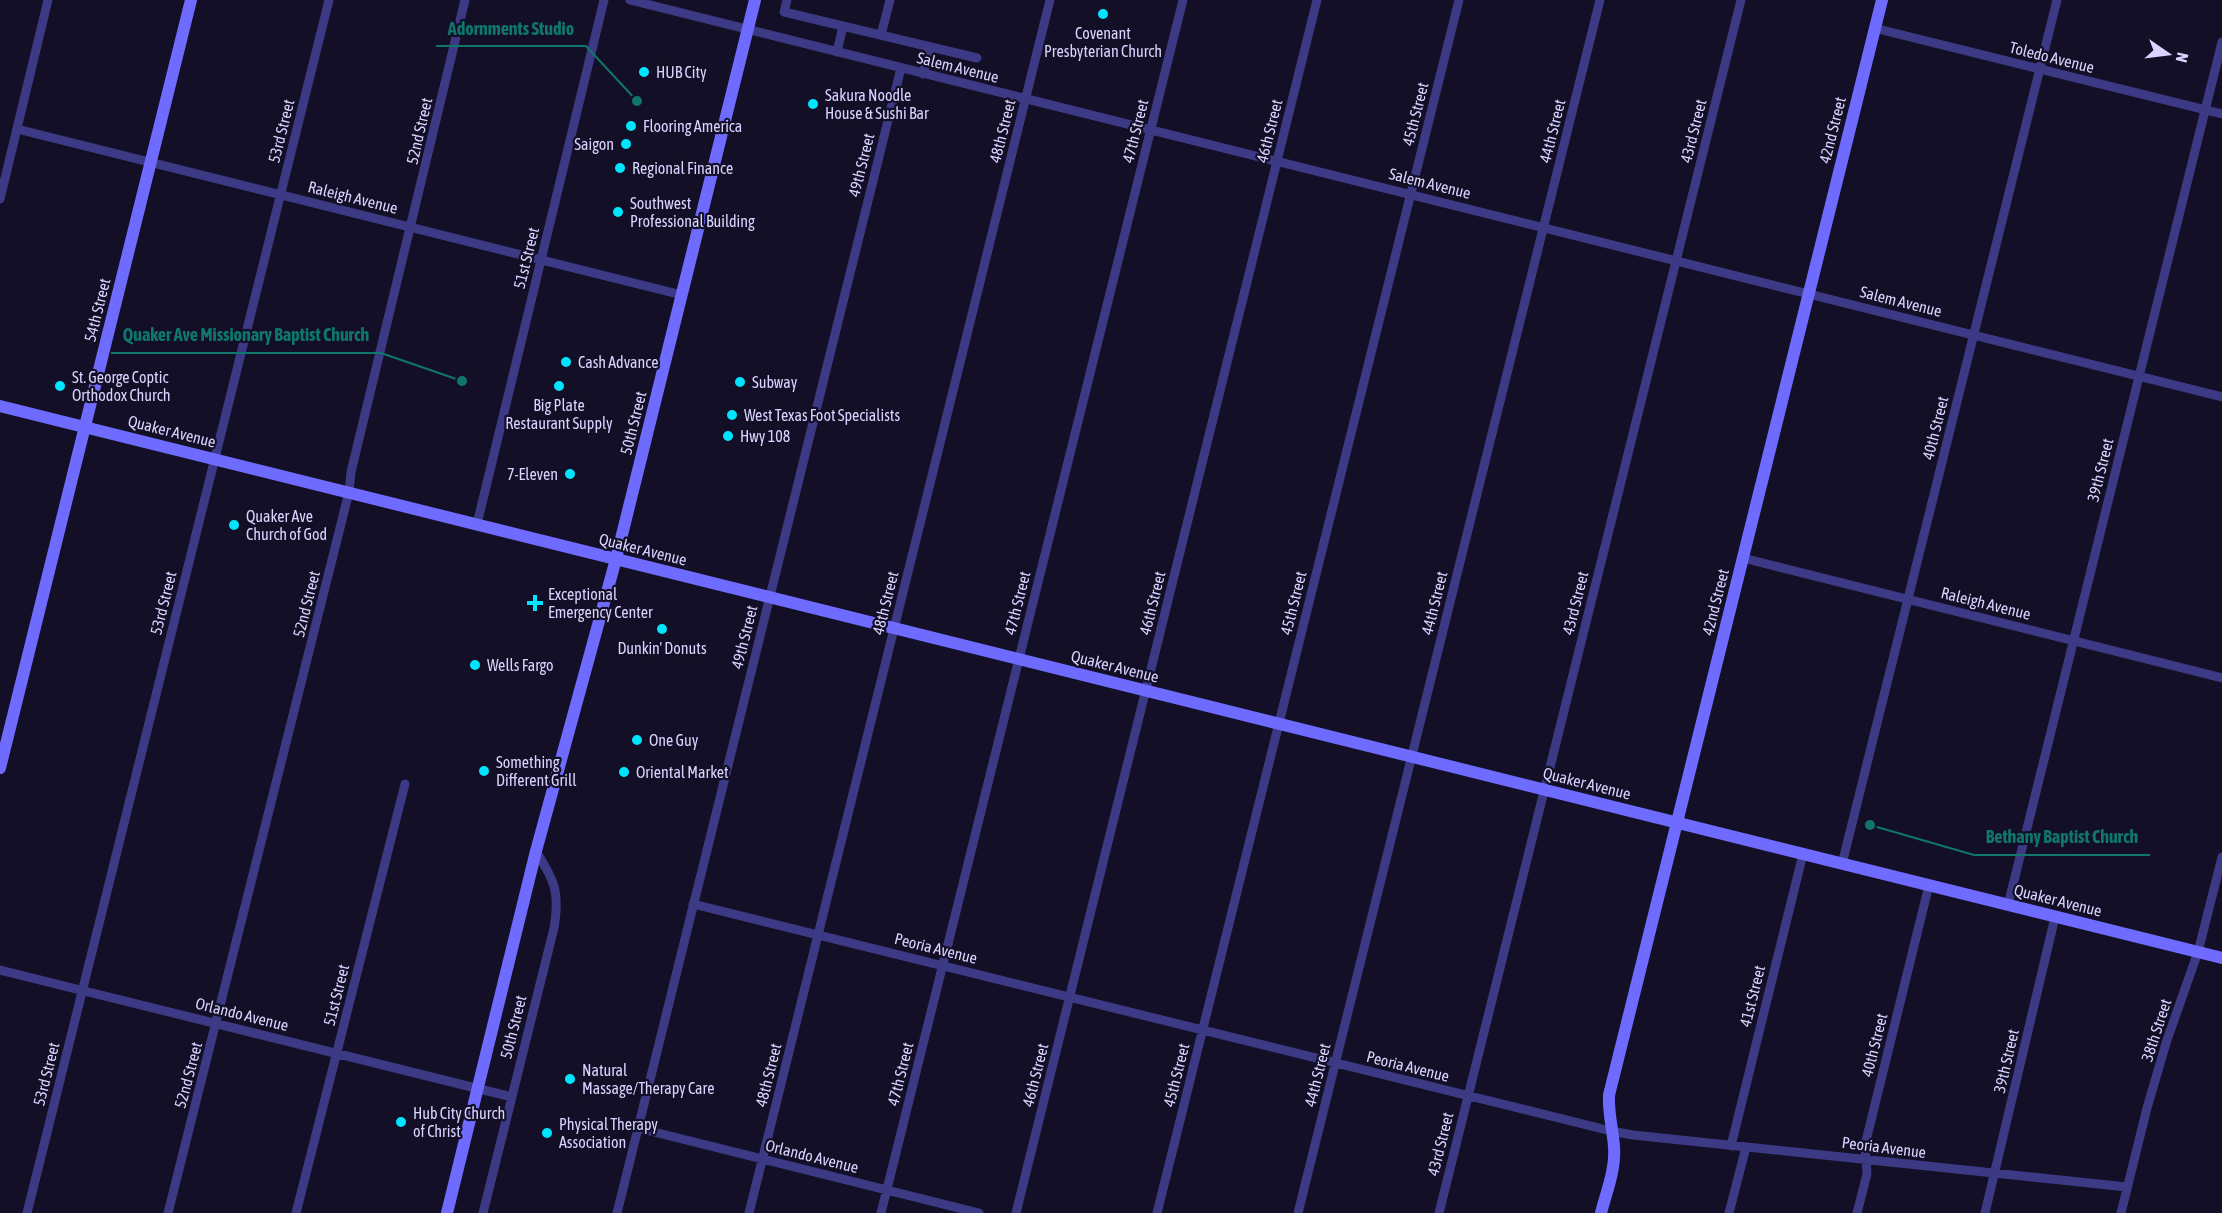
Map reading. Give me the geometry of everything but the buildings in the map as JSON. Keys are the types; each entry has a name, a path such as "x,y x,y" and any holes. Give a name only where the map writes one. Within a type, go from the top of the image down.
{"main road":[{"name":"54th Street","path":"0,768 191,0"},
{"name":"50th Street","path":"447,1213 536,852 616,560 755,0"},
{"name":"42nd Street","path":"1601,1213 1614,1148 1608,1113 1609,1095 1882,0"},
{"name":"Quaker Avenue","path":"0,406 2222,958"}],"street":[{"path":"0,199 48,0"},
{"name":"53rd Street","path":"27,1213 329,0"},
{"name":"52nd Street","path":"168,1213 349,492 351,472 465,0"},
{"name":"51st Street","path":"477,524 604,0"},
{"name":"Salem Avenue","path":"630,0 2222,397"},
{"path":"787,0 784,12 977,58"},
{"path":"881,35 890,0"},
{"name":"48th Street","path":"749,1213 1050,0"},
{"name":"47th Street","path":"881,1213 1183,0"},
{"name":"46th Street","path":"1016,1213 1317,0"},
{"name":"45th Street","path":"1157,1213 1458,0"},
{"name":"44th Street","path":"1298,1213 1600,0"},
{"name":"43rd Street","path":"1439,1213 1741,0"},
{"name":"40th Street","path":"1842,864 2057,0"},
{"path":"837,52 843,26"},
{"name":"Toledo Avenue","path":"1874,28 2222,114"},
{"name":"39th Street","path":"2008,905 2222,42"},
{"path":"923,74 930,47"},
{"name":"49th Street","path":"617,1213 901,68"},
{"name":"Raleigh Avenue","path":"17,129 682,295"},
{"name":"Raleigh Avenue","path":"1743,558 2222,678"},
{"name":"51st Street","path":"297,1213 405,784"},
{"name":"50th Street","path":"483,1213 558,906 553,879 536,852"},
{"name":"41st Street","path":"1731,1146 1803,854"},
{"name":"38th Street","path":"2121,1213 2147,1108 2167,1040 2198,952 2222,857"},
{"name":"40th Street","path":"1857,1213 1867,1174 1865,1145 1929,885"},
{"name":"Peoria Avenue","path":"693,904 1611,1131 2127,1188"},
{"name":"39th Street","path":"1985,1213 2055,916"},
{"name":"Orlando Avenue","path":"0,970 512,1097"},
{"name":"Orlando Avenue","path":"638,1128 979,1213"},
{"path":"1729,1213 1746,1147"}],"place":[{"name":"Covenant Presbyterian Church","path":"1103,14"},
{"name":"HUB City","path":"644,72"},
{"name":"Adornments Studio","path":"637,101"},
{"name":"Sakura Noodle House & Sushi Bar","path":"813,104"},
{"name":"Flooring America","path":"631,126"},
{"name":"Saigon","path":"626,144"},
{"name":"Regional Finance","path":"620,168"},
{"name":"Southwest Professional Building","path":"618,212"},
{"name":"Cash Advance","path":"566,362"},
{"name":"Quaker Ave Missionary Baptist Church","path":"462,381"},
{"name":"Subway","path":"740,382"},
{"name":"St. George Coptic Orthodox Church","path":"60,386"},
{"name":"Big Plate Restaurant Supply","path":"559,386"},
{"name":"West Texas Foot Specialists","path":"732,415"},
{"name":"Hwy 108","path":"728,436"},
{"name":"7-Eleven","path":"570,474"},
{"name":"Quaker Ave Church of God","path":"234,525"},
{"name":"Exceptional Emergency Center","path":"535,603"},
{"name":"Dunkin' Donuts","path":"662,629"},
{"name":"Wells Fargo","path":"475,665"},
{"name":"One Guy","path":"637,740"},
{"name":"Something Different Grill","path":"484,771"},
{"name":"Oriental Market","path":"624,772"},
{"name":"Bethany Baptist Church","path":"1870,825"},
{"name":"Natural Massage/Therapy Care","path":"570,1079"},
{"name":"Hub City Church of Christ","path":"401,1122"},
{"name":"Physical Therapy Association","path":"547,1133"}]}
